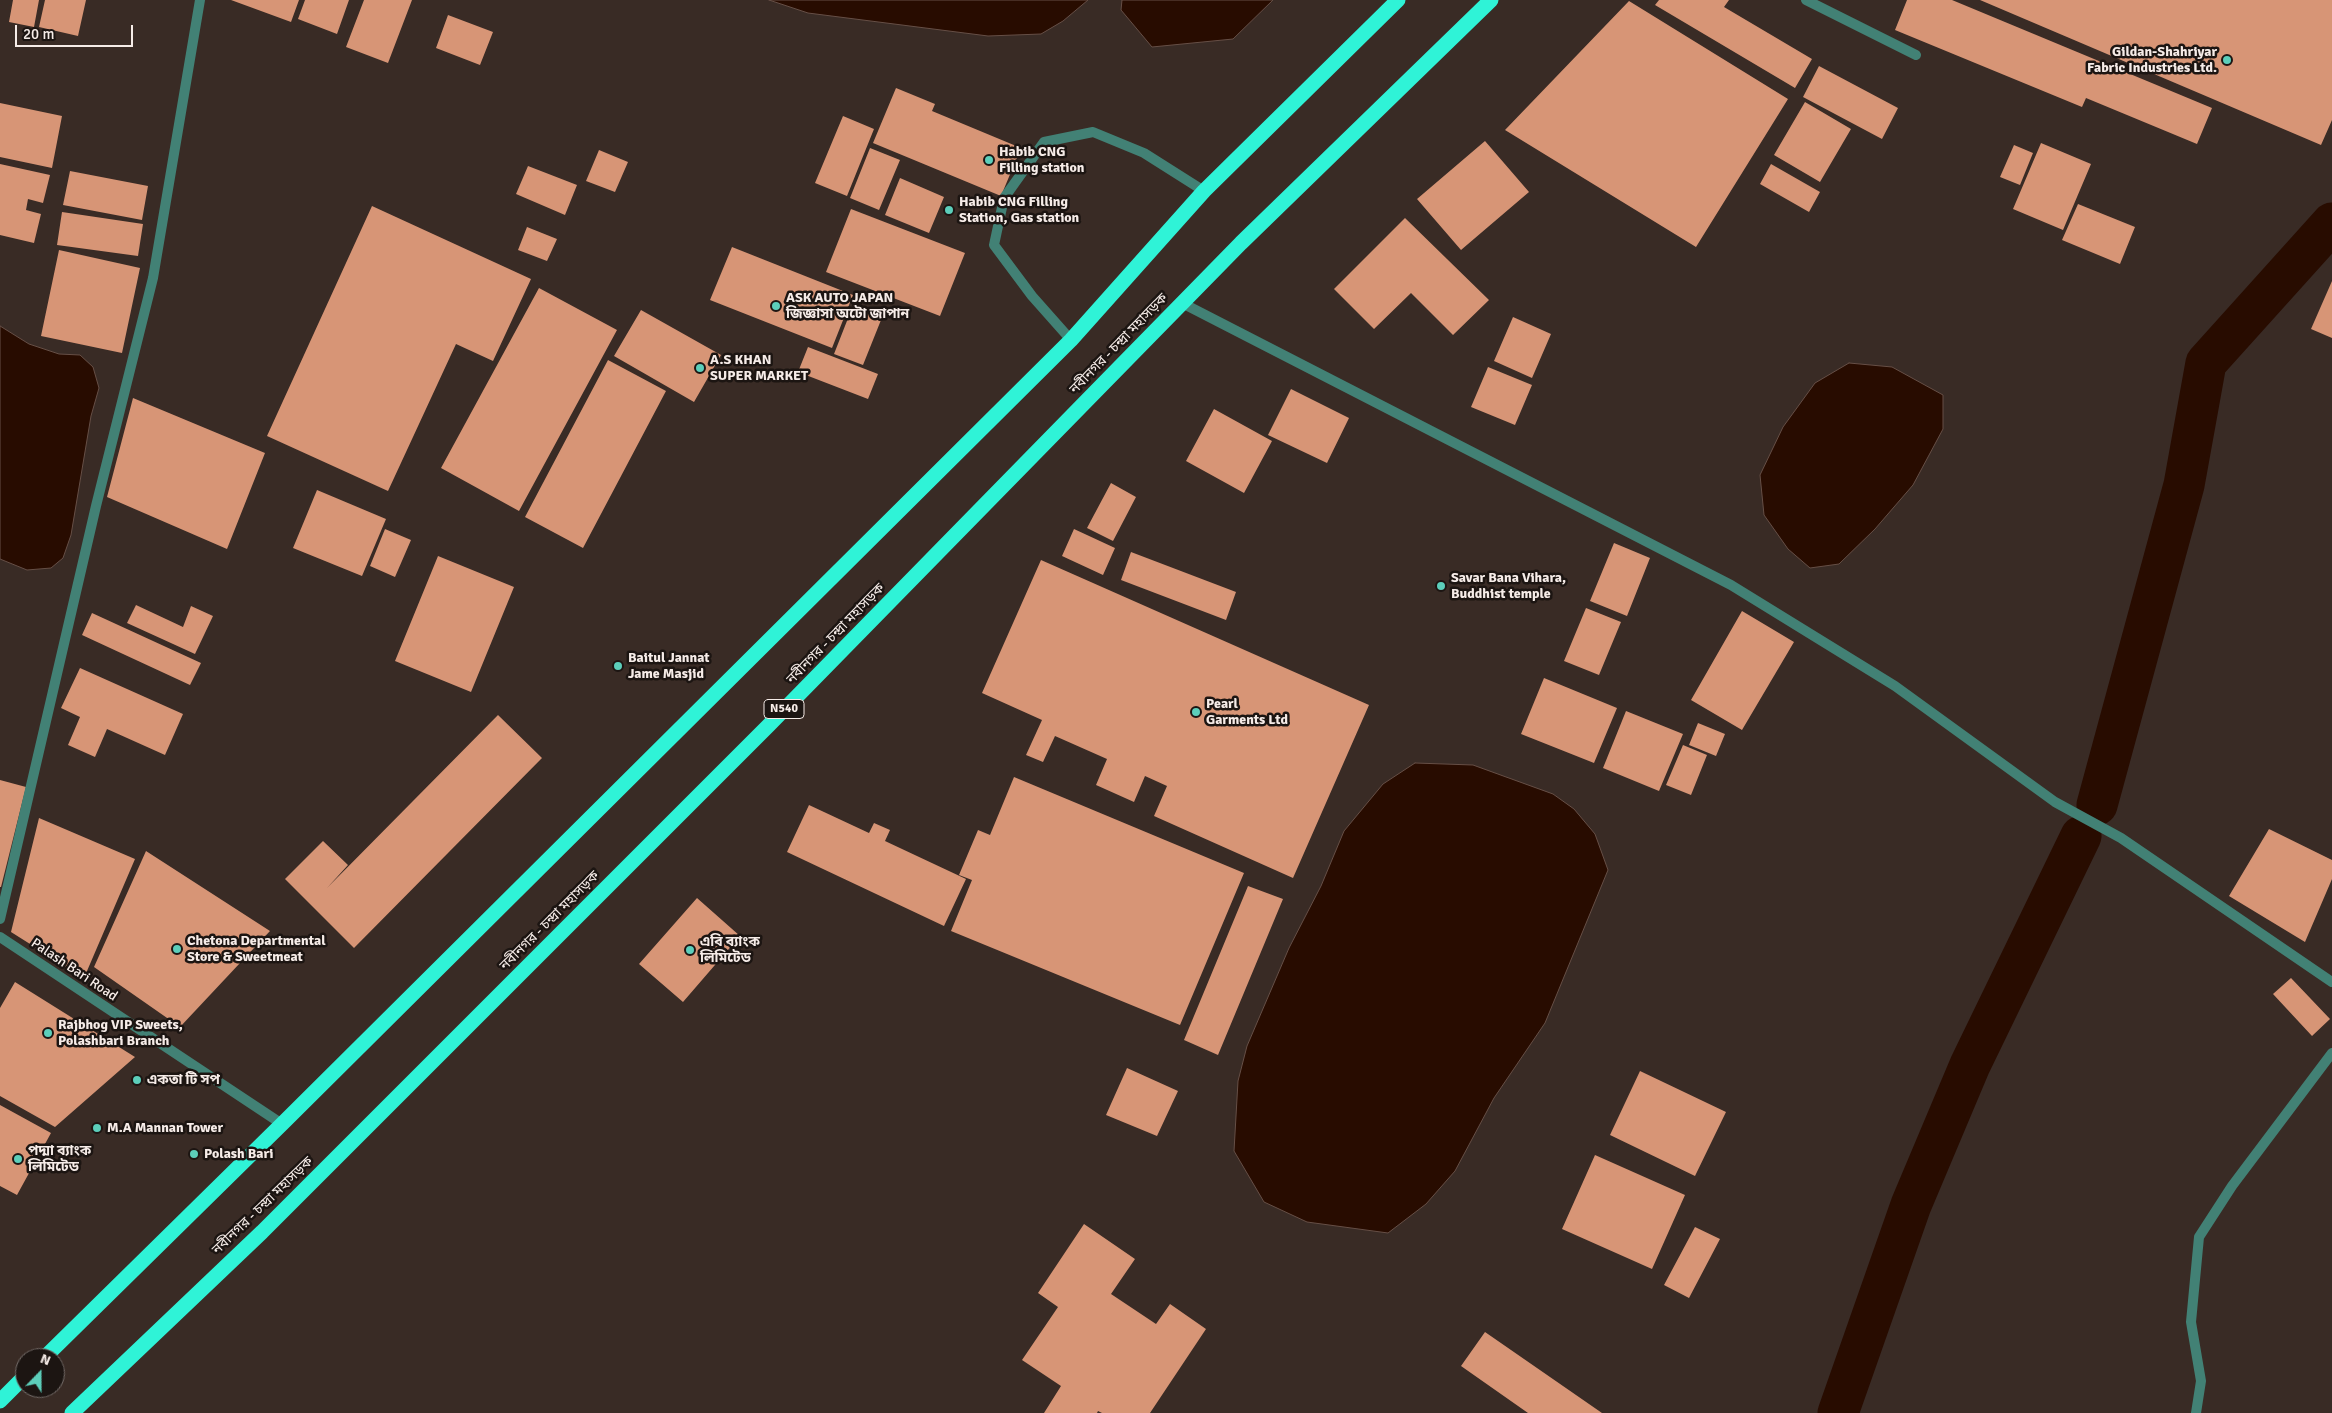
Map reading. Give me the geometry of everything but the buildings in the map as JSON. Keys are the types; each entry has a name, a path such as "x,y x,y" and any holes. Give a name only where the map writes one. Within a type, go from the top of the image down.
{"highway":[{"path":"54,1348 1071,340 1204,191 1398,0"},
{"name":"নবীনগর - চন্দ্রা মহাসড়ক","path":"72,1413 262,1232 776,718 1182,303 1491,0"},
{"path":"0,1401 15,1386"}],"street":[{"path":"0,919 96,506 153,278 200,0"},
{"path":"1806,0 1916,55"},
{"path":"1071,340 1032,296 994,245 1004,198 1044,142 1093,132 1144,152 1204,191"},
{"path":"1182,303 1731,585 1895,686 2056,802 2121,838 2332,982"},
{"name":"Palash Bari Road","path":"0,937 282,1124"},
{"path":"2196,1413 2202,1381 2191,1322 2199,1237 2232,1186 2332,1053"}],"shaded area":[{"path":"769,0 1088,0 1063,21 1041,34 988,36 808,13"},
{"path":"1122,0 1273,0 1233,39 1152,47 1121,10"},
{"path":"0,326 29,344 59,354 80,355 93,367 99,388 91,416 71,535 63,558 51,568 27,570 0,559"},
{"path":"1849,363 1892,367 1943,395 1943,429 1913,485 1875,529 1839,564 1810,568 1788,549 1764,515 1760,475 1783,427 1815,383"},
{"path":"1415,763 1473,765 1553,794 1574,809 1595,834 1608,870 1545,1023 1494,1098 1455,1171 1426,1204 1388,1233 1307,1222 1264,1202 1234,1151 1238,1081 1247,1046 1289,948 1321,886 1344,831 1383,784"}],"waterway":[{"path":"2097,805 2184,485 2206,363 2332,223"},
{"path":"1838,1413 1911,1205 1970,1065 2081,836"}],"place":[{"name":"Gildan-Shahriyar Fabric Industries Ltd.","path":"2227,60"},
{"name":"Habib CNG Filling station","path":"989,160"},
{"name":"Habib CNG Filling Station, Gas station","path":"949,210"},
{"name":"ASK AUTO JAPAN জিজ্ঞাসা অটো জাপান","path":"776,306"},
{"name":"A.S KHAN SUPER MARKET","path":"700,368"},
{"name":"Savar Bana Vihara, Buddhist temple","path":"1441,586"},
{"name":"Baitul Jannat Jame Masjid","path":"618,666"},
{"name":"Pearl Garments Ltd","path":"1196,712"},
{"name":"Chetona Departmental Store & Sweetmeat","path":"177,949"},
{"name":"এবি ব্যাংক লিমিটেড","path":"690,950"},
{"name":"Rajbhog VIP Sweets, Polashbari Branch","path":"48,1033"},
{"name":"একতা টি সপ","path":"137,1080"},
{"name":"M.A Mannan Tower","path":"97,1128"},
{"name":"Polash Bari","path":"194,1154"},
{"name":"পদ্মা ব্যাংক লিমিটেড","path":"18,1159"}]}
